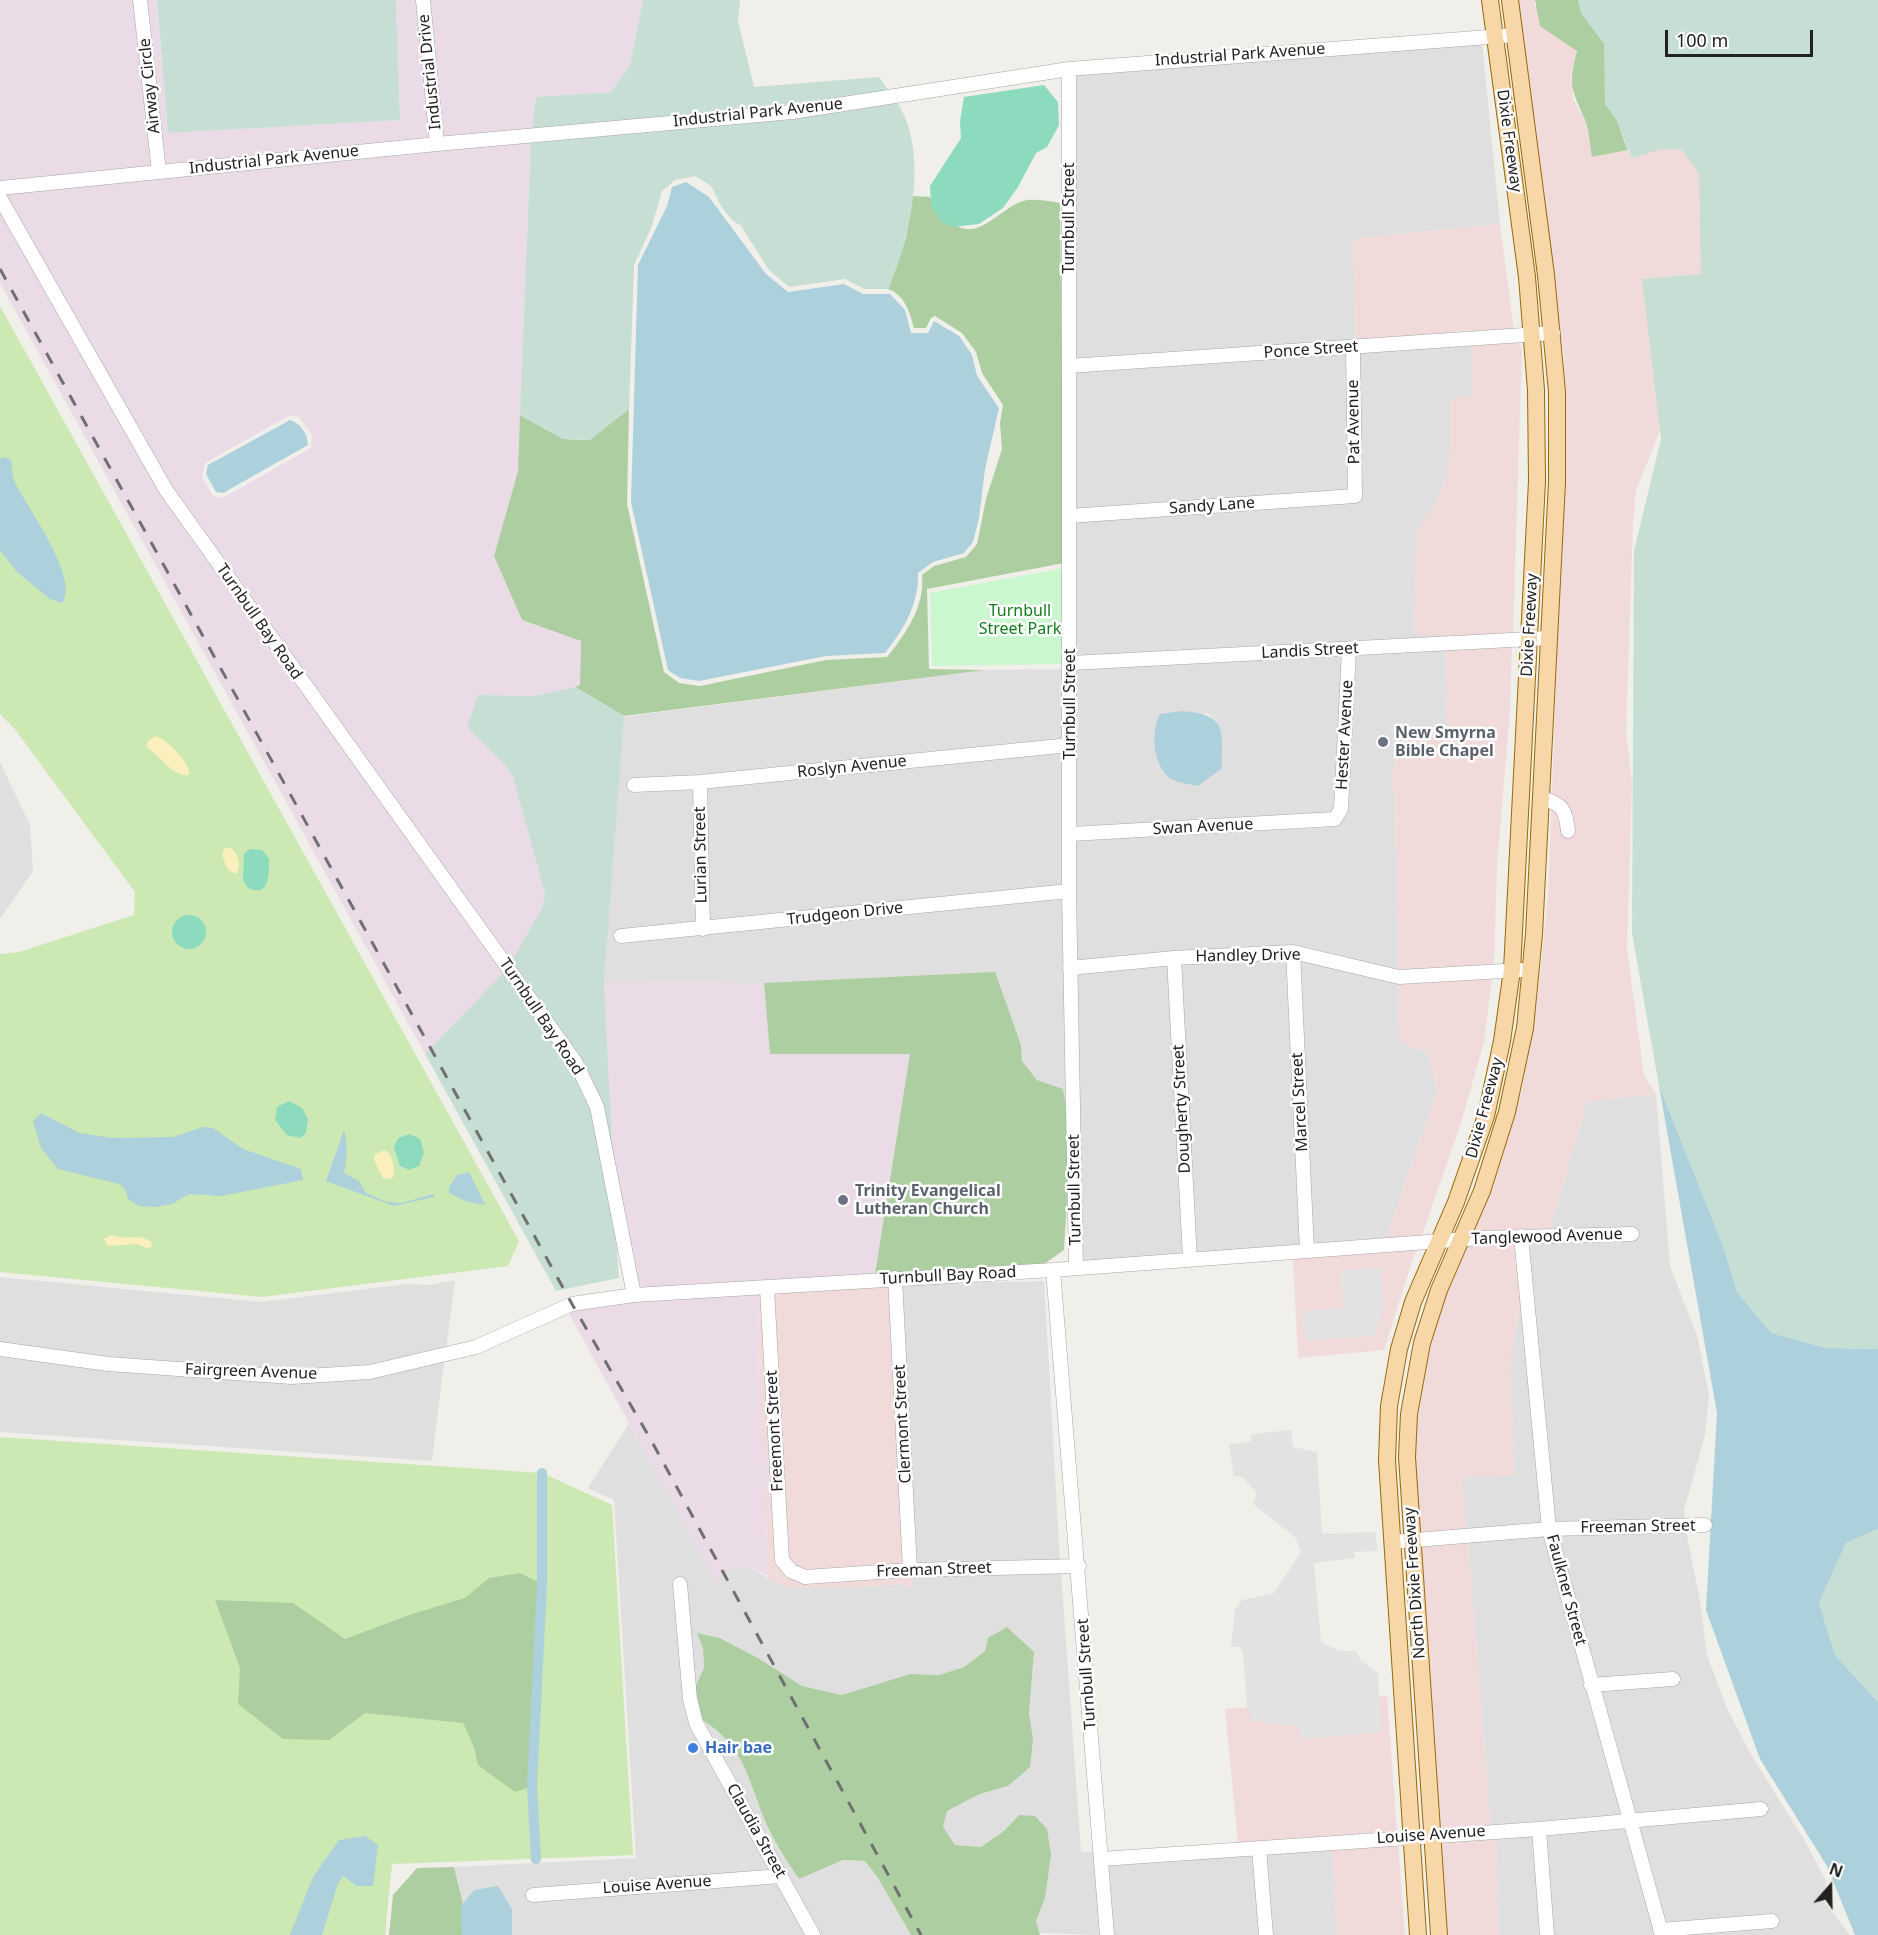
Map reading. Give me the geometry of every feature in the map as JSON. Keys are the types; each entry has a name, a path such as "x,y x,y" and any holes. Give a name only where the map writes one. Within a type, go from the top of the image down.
{"main road":[{"name":"Dixie Freeway","path":"1439,1242 1467,1176 1486,1116 1502,1041 1512,970 1537,482 1533,335 1490,0"},
{"name":"Dixie Freeway","path":"1462,1240 1482,1191 1508,1112 1520,1057 1532,969 1557,459 1553,333 1510,0"},
{"name":"North Dixie Freeway","path":"1439,1935 1407,1457 1413,1382 1433,1305 1462,1240"},
{"name":"North Dixie Freeway","path":"1418,1935 1387,1460 1393,1378 1405,1323 1439,1242"}],"street":[{"name":"Airway Circle","path":"140,0 159,172"},
{"name":"Industrial Drive","path":"423,0 437,144"},
{"name":"Industrial Park Avenue","path":"0,188 437,144 792,112 1069,69 1515,35"},
{"name":"Turnbull Street","path":"1069,69 1071,663 1069,891 1076,1268"},
{"name":"Turnbull Bay Road","path":"0,198 166,490 576,1063 597,1107 634,1294 1053,1270 1462,1240"},
{"name":"Ponce Street","path":"1069,366 1553,333"},
{"name":"Pat Avenue","path":"1353,348 1355,496"},
{"name":"Sandy Lane","path":"1069,516 1355,496"},
{"name":"Landis Street","path":"1071,663 1549,638"},
{"name":"Hester Avenue","path":"1335,819 1341,809 1348,649"},
{"name":"Roslyn Avenue","path":"634,785 700,782 1070,746"},
{"name":"Lurian Street","path":"700,782 703,929"},
{"path":"1541,797 1560,805 1566,812 1568,831"},
{"name":"Swan Avenue","path":"1071,834 1335,819"},
{"name":"Trudgeon Drive","path":"621,936 1069,891"},
{"name":"Handley Drive","path":"1070,968 1174,958 1293,952 1399,976 1532,969"},
{"name":"Marcel Street","path":"1293,952 1307,1251"},
{"name":"Dougherty Street","path":"1174,958 1190,1260"},
{"name":"Tanglewood Avenue","path":"1462,1240 1521,1236 1632,1234"},
{"name":"Faulkner Street","path":"1521,1236 1549,1529 1661,1932"},
{"name":"Turnbull Street","path":"1053,1270 1079,1566 1107,1935"},
{"name":"Clermont Street","path":"896,1278 910,1570"},
{"name":"Freemont Street","path":"767,1288 782,1560 791,1571"},
{"name":"Fairgreen Avenue","path":"0,1349 108,1364 292,1377 370,1372 476,1347 572,1304 634,1294"},
{"name":"Freeman Street","path":"1392,1542 1549,1529 1705,1525"},
{"name":"Freeman Street","path":"791,1571 805,1577 910,1570 1079,1566"},
{"name":"Claudia Street","path":"680,1584 690,1699 696,1723 813,1935"},
{"path":"1591,1685 1673,1679"},
{"name":"Louise Avenue","path":"1101,1858 1431,1834 1539,1829 1761,1809"},
{"path":"1539,1829 1547,1935"},
{"path":"1259,1848 1266,1935"},
{"name":"Louise Avenue","path":"533,1895 781,1876"},
{"path":"1661,1932 1772,1921"}],"shaded area":[{"path":"0,0 135,0 153,167 0,183"},
{"path":"145,0 157,0 168,133 400,120 396,0 418,0 431,139 164,166"},
{"path":"428,0 643,0 630,65 611,92 536,97 532,129 442,138"},
{"path":"1515,0 1535,0 1534,4 1565,42 1577,51 1571,76 1573,99 1585,121 1593,157 1628,150 1632,158 1662,149 1684,150 1703,177 1707,272 1665,393 1659,434 1636,490 1633,523 1626,732 1632,783 1627,949 1644,1075 1656,1094 1587,1102 1551,1227 1545,1230 1470,1233 1522,1091 1538,992 1548,897 1563,481 1564,352 1558,337"},
{"path":"1482,42 1500,224 1353,239 1356,342 1074,360 1074,74"},
{"path":"531,141 518,471 494,556 522,620 581,641 580,686 534,696 479,695 467,727 506,766 513,777 545,894 542,908 511,962 170,486 4,193","holes":["290,415 299,417 312,435 311,448 223,498 213,496 202,477 205,463"]},
{"path":"0,209 161,493 504,972 425,1054 0,283"},
{"path":"1500,224 1514,331 1472,334 1471,330 1356,342 1353,239"},
{"path":"1519,342 1522,350 1513,635 1445,638 1445,635 1414,635 1417,528 1434,506 1447,477 1451,440 1451,398 1472,396 1472,345"},
{"path":"1472,345 1472,397 1451,441 1447,477 1434,506 1417,529 1414,635 1445,635 1445,638 1076,657 1074,522 1360,502 1358,353"},
{"path":"1348,354 1349,491 1074,510 1074,371"},
{"path":"1512,646 1510,712 1497,865 1494,966 1398,970 1395,797 1391,778 1404,729 1447,727 1445,650"},
{"path":"1445,650 1447,727 1391,778 1395,797 1398,970 1297,945 1075,962 1076,839 1336,827 1340,823 1354,654"},
{"path":"1343,655 1336,808 1332,814 1076,828 1076,668","holes":["1207,713 1217,721 1222,739 1207,778 1198,786 1173,781 1156,739 1155,725"]},
{"path":"1066,669 1065,740 700,776 629,779 629,791 695,787 698,924 617,931 616,942 1064,898 1068,1116 1062,1089 1037,1080 1022,1061 1021,1045 764,983 604,982 623,717 985,670"},
{"path":"1065,751 1064,886 708,923 705,787"},
{"path":"0,762 30,825 33,871 0,919"},
{"path":"1288,958 1302,1244 1292,1244 1292,1247 1195,1254 1180,964"},
{"path":"1298,959 1398,982 1399,1042 1427,1052 1438,1090 1386,1238 1312,1243"},
{"path":"1169,965 1184,1254 1081,1262 1076,974"},
{"path":"1492,977 1484,1042 1461,1123 1421,1238 1312,1245 1312,1243 1386,1238 1438,1090 1427,1052 1399,1042 1398,982"},
{"path":"604,982 764,983 770,1054 911,1054 875,1274 638,1288 613,1162"},
{"path":"1656,1094 1670,1266 1697,1336 1709,1395 1705,1435 1684,1510 1685,1520 1554,1523 1528,1257 1531,1242 1637,1239 1637,1228 1545,1230 1551,1227 1587,1102"},
{"path":"1516,1242 1521,1298 1510,1368 1515,1475 1462,1478 1467,1531 1417,1536 1414,1415 1426,1344 1465,1245"},
{"path":"1416,1249 1384,1350 1298,1358 1293,1258"},
{"path":"1380,1267 1384,1306 1374,1336 1305,1340 1303,1311 1343,1308 1341,1270"},
{"path":"0,1277 261,1302 406,1284 429,1285 455,1280 446,1350 370,1366 292,1371 109,1359 0,1343"},
{"path":"1044,1281 1060,1561 915,1564 901,1284"},
{"path":"891,1285 905,1564 806,1571 794,1566 787,1557 773,1293"},
{"path":"758,1294 763,1294 784,1575 790,1579 911,1575 912,1588 900,1584 861,1587 787,1587 768,1578 765,1490 769,1489 759,1394"},
{"path":"758,1294 759,1394 770,1489 765,1490 768,1576 750,1567 732,1567 717,1583 568,1312 630,1301"},
{"path":"1521,1298 1543,1524 1467,1531 1461,1478 1515,1475 1510,1368"},
{"path":"0,1355 370,1377 444,1361 432,1461 0,1432"},
{"path":"629,1423 717,1582 732,1567 750,1567 768,1578 861,1587 900,1584 911,1588 911,1575 1061,1572 1081,1852 1096,1852 1101,1935 1039,1933 1036,1921 1045,1898 1019,1815 1004,1831 981,1847 955,1845 943,1827 947,1811 980,1794 1008,1786 1033,1739 1029,1713 1034,1653 988,1638 985,1651 964,1667 939,1675 910,1674 842,1695 802,1686 721,1638 698,1633 703,1648 704,1669 695,1691 684,1577 674,1580 685,1700 772,1871 528,1889 527,1901 778,1882 807,1935 512,1935 512,1909 474,1890 463,1904 454,1867 636,1858 614,1500 588,1488"},
{"path":"1291,1430 1293,1447 1317,1452 1322,1534 1375,1532 1378,1551 1354,1552 1355,1558 1314,1563 1321,1642 1340,1651 1356,1651 1361,1661 1378,1673 1381,1732 1302,1739 1299,1728 1294,1726 1253,1721 1247,1706 1243,1653 1240,1647 1231,1647 1235,1610 1242,1600 1273,1594 1301,1552 1295,1537 1253,1504 1257,1493 1242,1477 1234,1476 1229,1444 1251,1442 1251,1434"},
{"path":"1686,1531 1700,1601 1707,1655 1726,1706 1750,1753 1806,1843 1826,1881 1823,1900 1850,1935 1667,1935 1776,1926 1777,1915 1664,1924 1636,1827 1766,1814 1766,1803 1633,1816 1598,1690 1678,1684 1678,1673 1595,1679 1556,1535"},
{"path":"1545,1535 1622,1817 1491,1826 1468,1543"},
{"path":"1468,1543 1491,1826 1436,1828 1418,1547"},
{"path":"1387,1696 1397,1831 1238,1843 1225,1709"},
{"path":"701,1719 723,1733 749,1772 766,1823 799,1879 843,1860 865,1861 878,1878 911,1935 819,1935"},
{"path":"1626,1828 1655,1935 1552,1935 1545,1834"},
{"path":"1534,1835 1542,1935 1499,1935 1496,1837"},
{"path":"1496,1837 1499,1935 1444,1935 1437,1840"},
{"path":"1398,1843 1405,1935 1337,1935 1332,1848"},
{"path":"1332,1848 1337,1935 1271,1935 1264,1853"},
{"path":"1254,1854 1260,1935 1112,1935 1107,1864"}],"green space":[{"path":"157,0 396,0 400,120 168,133"},
{"path":"643,0 740,0 738,21 754,87 879,77 889,91 792,106 532,129 536,97 611,92 630,65"},
{"path":"1535,0 1607,0 1605,41 1607,76 1614,111 1628,150 1592,157 1586,124 1572,87 1572,72 1577,51 1540,26"},
{"path":"1578,0 1878,0 1878,1349 1826,1348 1771,1333 1737,1292 1723,1246 1659,1086 1632,933 1634,551 1661,439 1642,279 1701,274 1699,173 1682,150 1662,149 1632,158 1617,121 1605,104 1604,44 1581,13"},
{"path":"1044,85 1058,102 1059,125 1047,147 1036,153 1018,187 1003,208 979,224 953,227 942,222 931,206 930,186 961,138 960,121 964,97"},
{"path":"896,101 906,121 912,144 913,195 904,246 888,289 865,289 845,279 789,287 769,270 741,226 732,220 722,208 711,186 695,176 675,180 662,191 652,226 634,265 629,409 590,440 563,439 520,415 531,141"},
{"path":"912,196 930,197 943,217 966,229 984,225 1009,208 1027,200 1060,203 1064,563 927,589 929,669 985,670 624,716 575,687 580,685 581,641 522,620 494,556 518,471 520,415 563,439 589,440 629,409 627,504 664,672 679,683 700,686 826,660 887,657 913,619 920,598 922,575 934,566 966,557 977,544 986,499 1002,449 1000,423 1003,405 982,373 976,352 962,333 935,316 931,318 926,328 914,328 903,300 888,289 906,238"},
{"path":"0,306 519,1241 508,1266 262,1297 0,1272 0,954 19,952 134,915 135,892 14,728 0,714"},
{"name":"Turnbull Street Park","path":"1064,568 1066,664 932,666 930,593"},
{"path":"575,687 624,716 604,982 613,1162 601,1104 511,962 542,908 545,894 513,777 506,766 467,727 478,695 534,696"},
{"path":"250,849 262,850 269,859 267,883 261,890 248,888 243,880 244,854"},
{"path":"189,915 201,920 206,932 201,944 189,949 177,944 172,932 177,920"},
{"path":"504,972 563,1053 582,1086 606,1168 615,1227 619,1278 556,1291 425,1054"},
{"path":"995,972 1021,1045 1022,1061 1037,1080 1063,1089 1069,1149 1064,1250 1044,1264 875,1274 910,1054 770,1054 764,983"},
{"path":"289,1101 302,1108 308,1119 306,1133 300,1138 287,1135 275,1120 277,1107"},
{"path":"410,1134 420,1139 424,1153 419,1166 409,1170 400,1166 394,1147 398,1138"},
{"path":"0,1437 542,1473 612,1505 633,1855 392,1864 385,1935 0,1935"},
{"path":"1878,1529 1878,1702 1835,1655 1819,1603 1846,1543"},
{"path":"520,1573 542,1584 532,1786 515,1792 478,1765 474,1747 463,1723 365,1713 329,1740 283,1739 238,1704 240,1668 215,1600 293,1603 345,1639 409,1615 465,1598 489,1578"},
{"path":"1007,1627 1034,1652 1029,1713 1033,1739 1030,1767 1008,1786 980,1794 947,1811 943,1827 955,1845 981,1847 1004,1831 1019,1815 1035,1816 1047,1829 1051,1855 1045,1898 1036,1921 1040,1935 911,1935 878,1878 865,1861 843,1860 799,1879 770,1830 736,1752 716,1730 701,1719 695,1688 704,1668 703,1648 697,1633 720,1638 758,1658 802,1686 842,1695 910,1674 939,1675 964,1667 985,1651 988,1638"},
{"path":"454,1867 463,1904 462,1935 389,1935 393,1895 417,1868"}],"sand":[{"path":"155,736 177,752 186,764 189,775 177,773 147,748 148,741"},
{"path":"230,847 238,860 239,868 236,874 228,870 222,856 224,849"},
{"path":"385,1150 393,1163 392,1179 383,1178 374,1160 375,1154"},
{"path":"112,1235 146,1239 151,1242 152,1247 146,1248 137,1244 108,1246 104,1239"}],"water":[{"path":"686,182 709,197 766,274 788,292 844,284 863,294 890,294 905,310 911,333 928,333 934,321 959,336 972,355 977,376 999,408 985,469 979,518 973,542 964,553 933,562 918,573 916,595 909,616 885,653 826,656 699,681 680,678 668,670 631,502 638,265 667,206 672,187"},
{"path":"290,420 303,430 308,445 223,493 216,492 206,474 208,465"},
{"path":"5,457 11,460 15,483 58,561 66,592 62,603 50,599 17,572 0,550 0,459"},
{"path":"1183,711 1208,716 1215,720 1221,733 1222,768 1198,786 1171,779 1160,766 1155,748 1155,730 1160,714"},
{"path":"1659,1086 1723,1246 1737,1292 1771,1333 1826,1348 1878,1349 1878,1529 1846,1543 1819,1603 1835,1655 1878,1702 1878,1935 1855,1935 1827,1866 1760,1759 1706,1610 1717,1413"},
{"path":"41,1113 80,1133 111,1138 173,1137 203,1127 213,1128 243,1149 301,1169 303,1180 221,1196 189,1194 172,1204 156,1207 139,1206 128,1199 125,1189 119,1184 58,1169 41,1148 33,1121"},
{"path":"344,1130 347,1151 344,1173 359,1181 366,1193 387,1202 402,1203 433,1194 434,1197 394,1206 326,1181"},
{"path":"469,1172 485,1205 468,1202 449,1193 449,1187 457,1175"},
{"path":"365,1836 378,1845 373,1886 357,1886 343,1876 338,1883 322,1935 290,1935 313,1877 339,1840"},
{"path":"498,1886 512,1909 512,1935 462,1935 461,1906 474,1890"}],"waterway":[{"path":"536,1859 532,1786 542,1584 542,1473"}],"railway":[{"path":"0,269 572,1304 651,1440 921,1935"}],"place":[{"name":"New Smyrna Bible Chapel","path":"1383,742"},
{"name":"Trinity Evangelical Lutheran Church","path":"843,1200"},
{"name":"Hair bae","path":"693,1748"}]}
